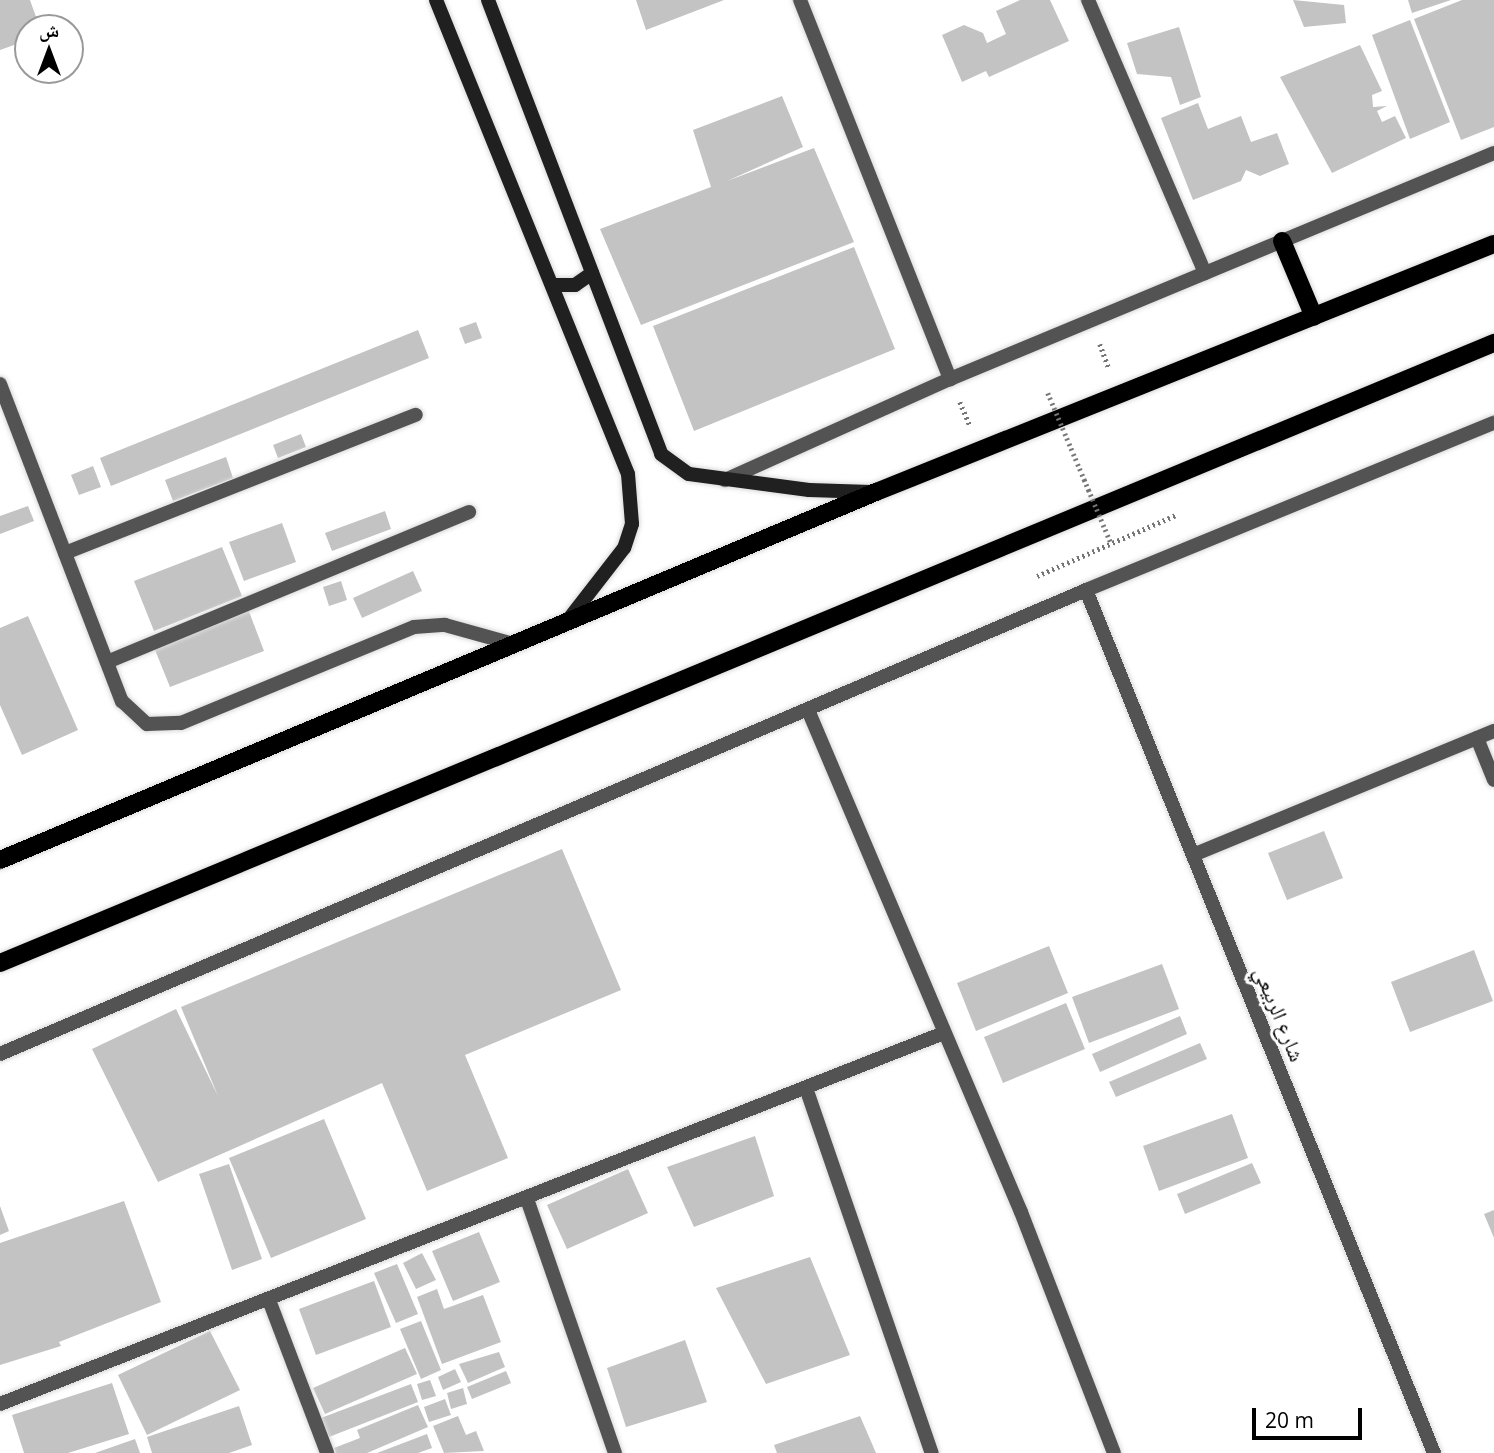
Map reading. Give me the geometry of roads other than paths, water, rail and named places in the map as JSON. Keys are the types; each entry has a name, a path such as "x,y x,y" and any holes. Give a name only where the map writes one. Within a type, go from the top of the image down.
{"main road":[{"path":"1282,241 1314,317"},
{"path":"0,860 876,492 1494,244"},
{"path":"0,963 1494,343"}],"street":[{"path":"436,0 628,474 633,499 624,548 567,621"},
{"path":"488,0 661,454 689,474 725,480 876,492"},
{"path":"800,0 950,379"},
{"path":"1088,0 1205,273"},
{"path":"725,480 950,379 1494,153"},
{"path":"552,285 575,285 592,273"},
{"path":"0,384 107,662 129,710 147,724 171,726 414,627 445,625 513,644"},
{"path":"65,553 416,415"},
{"path":"0,1054 1086,590 1494,423"},
{"path":"107,662 469,512"},
{"name":"شارع الربيعي","path":"1086,590 1434,1453"},
{"path":"808,710 1021,1212 1114,1453"},
{"path":"1193,855 1494,731"},
{"path":"1477,738 1494,780"},
{"path":"0,1404 527,1199 582,1172 944,1033"},
{"path":"806,1088 932,1453"},
{"path":"527,1199 615,1453"},
{"path":"269,1300 327,1453"}]}
